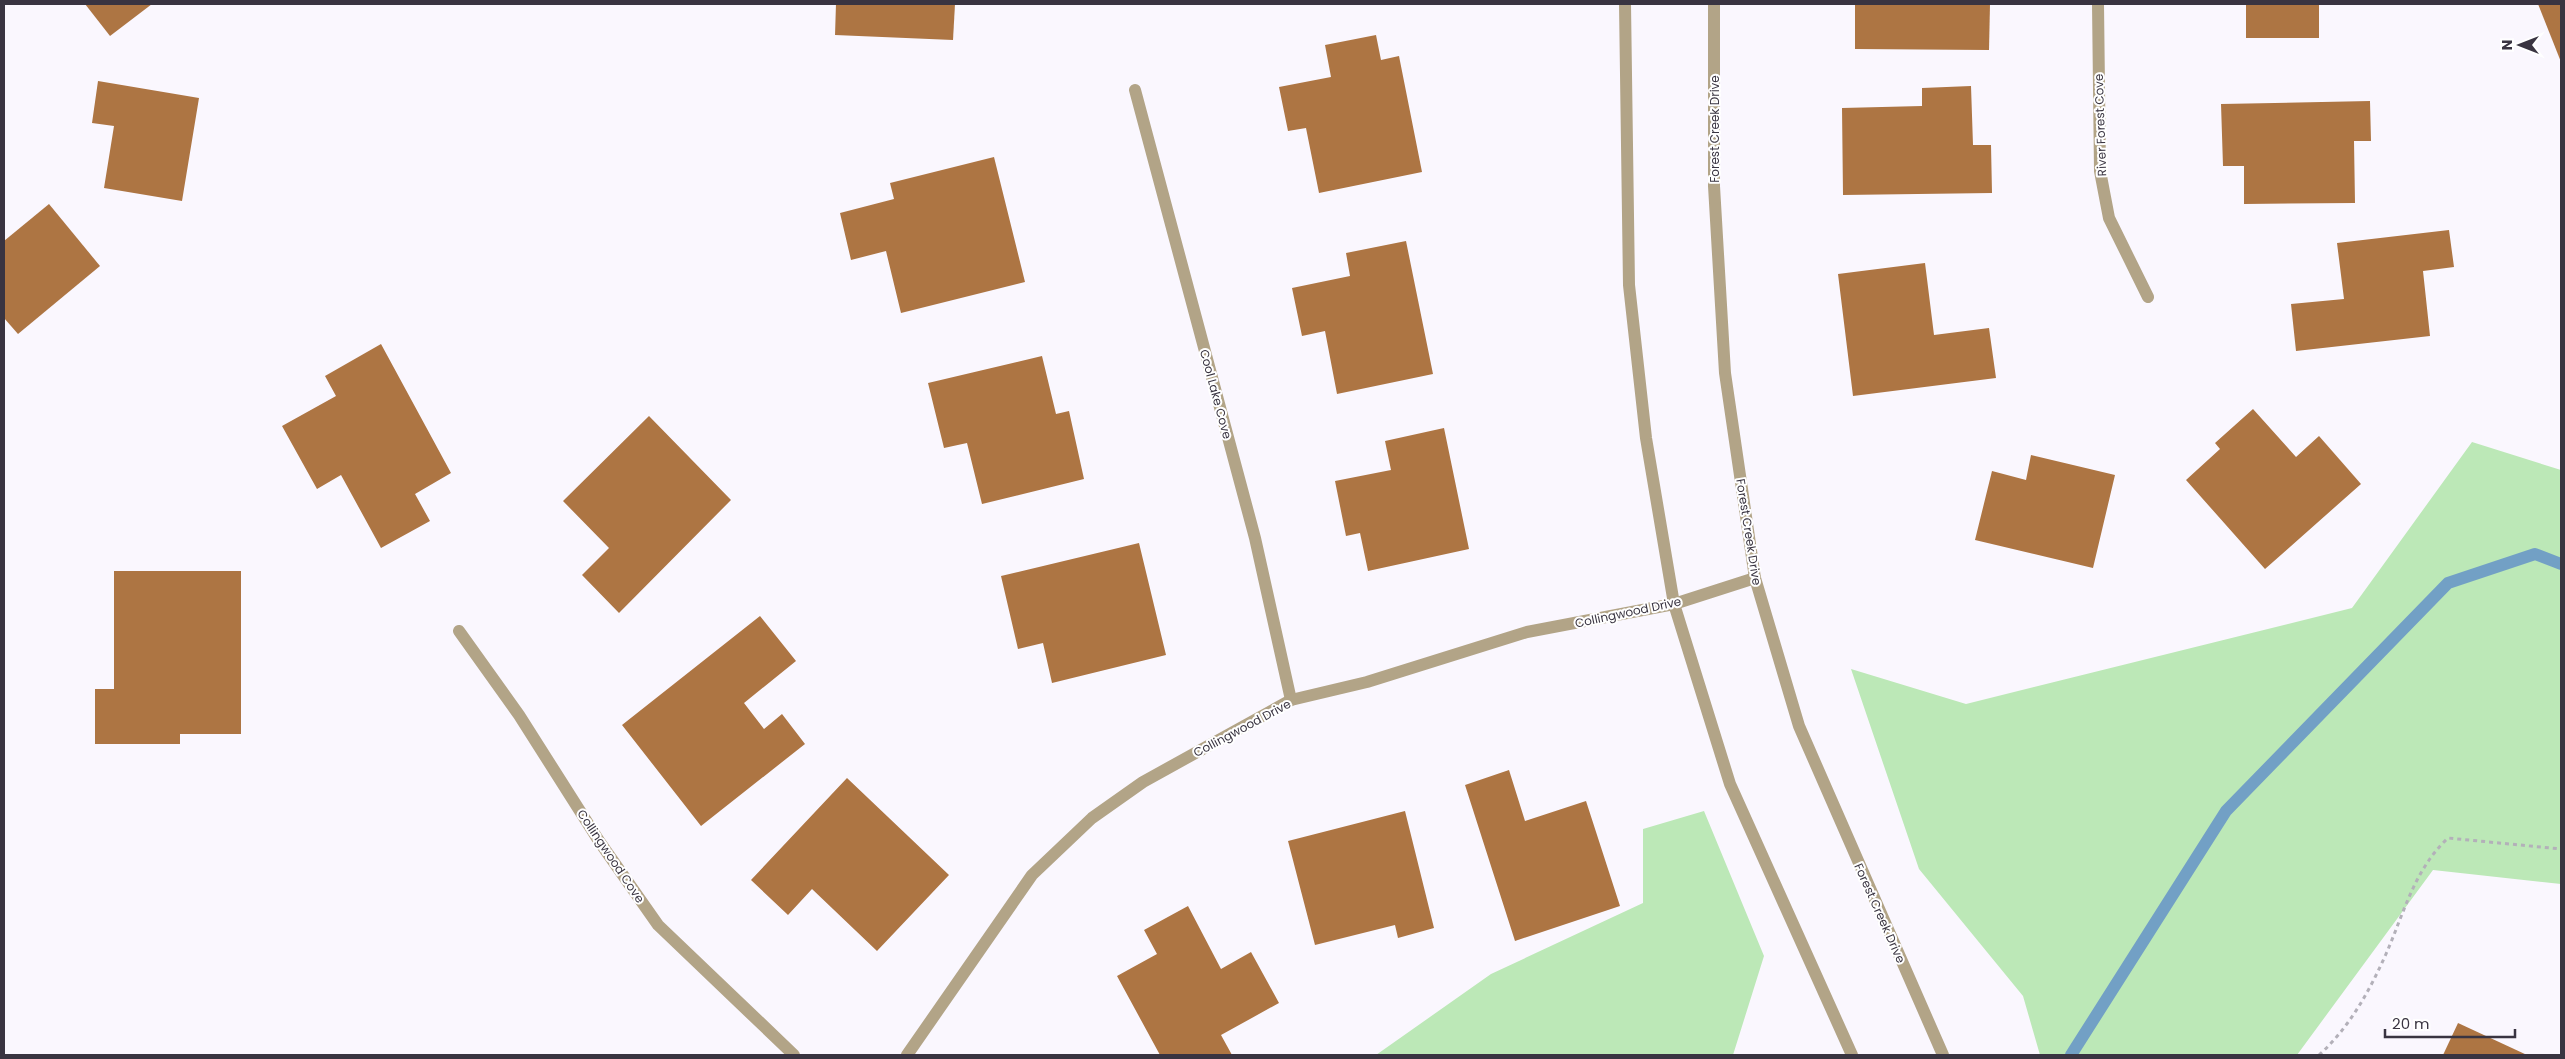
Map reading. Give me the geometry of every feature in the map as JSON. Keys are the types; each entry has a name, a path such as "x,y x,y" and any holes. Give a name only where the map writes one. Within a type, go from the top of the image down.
{"street":[{"path":"1625,4 1629,285 1646,438 1674,604 1730,784 1852,1055"},
{"name":"Forest Creek Drive","path":"1714,4 1714,186 1725,373 1755,578 1799,726 1943,1055"},
{"name":"River Forest Cove","path":"2098,4 2100,171 2109,218 2148,297"},
{"name":"Cool Lake Cove","path":"1135,90 1255,538 1291,700"},
{"name":"Collingwood Drive","path":"907,1055 1032,875 1092,818 1143,782 1291,700 1367,682 1527,632 1674,604 1755,578"},
{"name":"Collingwood Cove","path":"459,631 518,715 599,841 658,925 794,1055"}],"path":[{"path":"2319,1055 2341,1034 2352,1018 2386,955 2413,884 2435,850 2448,838 2561,849"}],"green space":[{"path":"2472,442 2561,470 2561,884 2433,870 2297,1055 2040,1055 2023,996 1919,869 1851,669 1966,704 2352,608"},
{"path":"1704,811 1764,956 1733,1055 1376,1055 1491,974 1643,903 1643,829"}],"building":[{"path":"85,4 152,4 110,36"},
{"path":"836,4 955,4 953,40 835,35"},
{"path":"1855,4 1990,4 1989,50 1855,49"},
{"path":"2246,4 2319,4 2319,38 2246,38"},
{"path":"2538,4 2561,4 2561,62"},
{"path":"1376,35 1381,60 1399,56 1422,172 1319,193 1306,128 1288,131 1279,87 1331,77 1325,45"},
{"path":"98,81 199,98 182,201 104,188 114,126 92,123"},
{"path":"1971,86 1973,145 1991,145 1992,193 1843,195 1842,108 1922,106 1922,88"},
{"path":"2370,101 2371,141 2354,141 2355,203 2244,204 2244,166 2223,166 2221,104"},
{"path":"994,157 1025,282 901,313 886,251 851,260 840,213 894,199 890,183"},
{"path":"49,204 100,266 18,334 4,318 4,241"},
{"path":"2449,230 2454,267 2423,271 2430,336 2296,351 2291,304 2344,299 2337,243"},
{"path":"1406,241 1433,374 1337,394 1325,331 1302,336 1292,288 1350,276 1346,253"},
{"path":"1925,263 1934,335 1989,328 1996,378 1853,396 1838,274"},
{"path":"381,344 451,473 415,494 430,521 381,548 341,475 317,489 282,426 336,396 325,376"},
{"path":"1042,356 1056,414 1069,411 1084,479 982,504 967,443 944,448 928,383"},
{"path":"2253,409 2296,457 2319,436 2361,484 2265,569 2186,480 2220,449 2215,443"},
{"path":"649,416 731,500 619,613 582,575 609,548 563,501"},
{"path":"1444,428 1469,549 1368,571 1360,533 1346,536 1335,481 1391,470 1385,441"},
{"path":"2031,455 2115,475 2093,568 1975,540 1992,471 2026,480"},
{"path":"1139,543 1166,655 1052,683 1043,643 1018,649 1001,576"},
{"path":"114,571 241,571 241,734 180,734 180,744 95,744 95,689 114,689"},
{"path":"760,616 796,661 744,703 764,729 782,714 805,744 701,826 622,725"},
{"path":"1509,770 1525,821 1586,801 1620,906 1515,941 1465,785"},
{"path":"847,778 949,875 877,951 812,889 788,915 751,880"},
{"path":"1405,811 1434,928 1398,938 1395,925 1315,945 1288,841"},
{"path":"1188,906 1221,969 1251,952 1279,1003 1221,1035 1232,1055 1160,1055 1117,976 1157,954 1144,930"},
{"path":"2458,1023 2527,1055 2443,1055"}],"waterway":[{"path":"2071,1055 2226,811 2448,583 2535,554 2561,564"}]}
